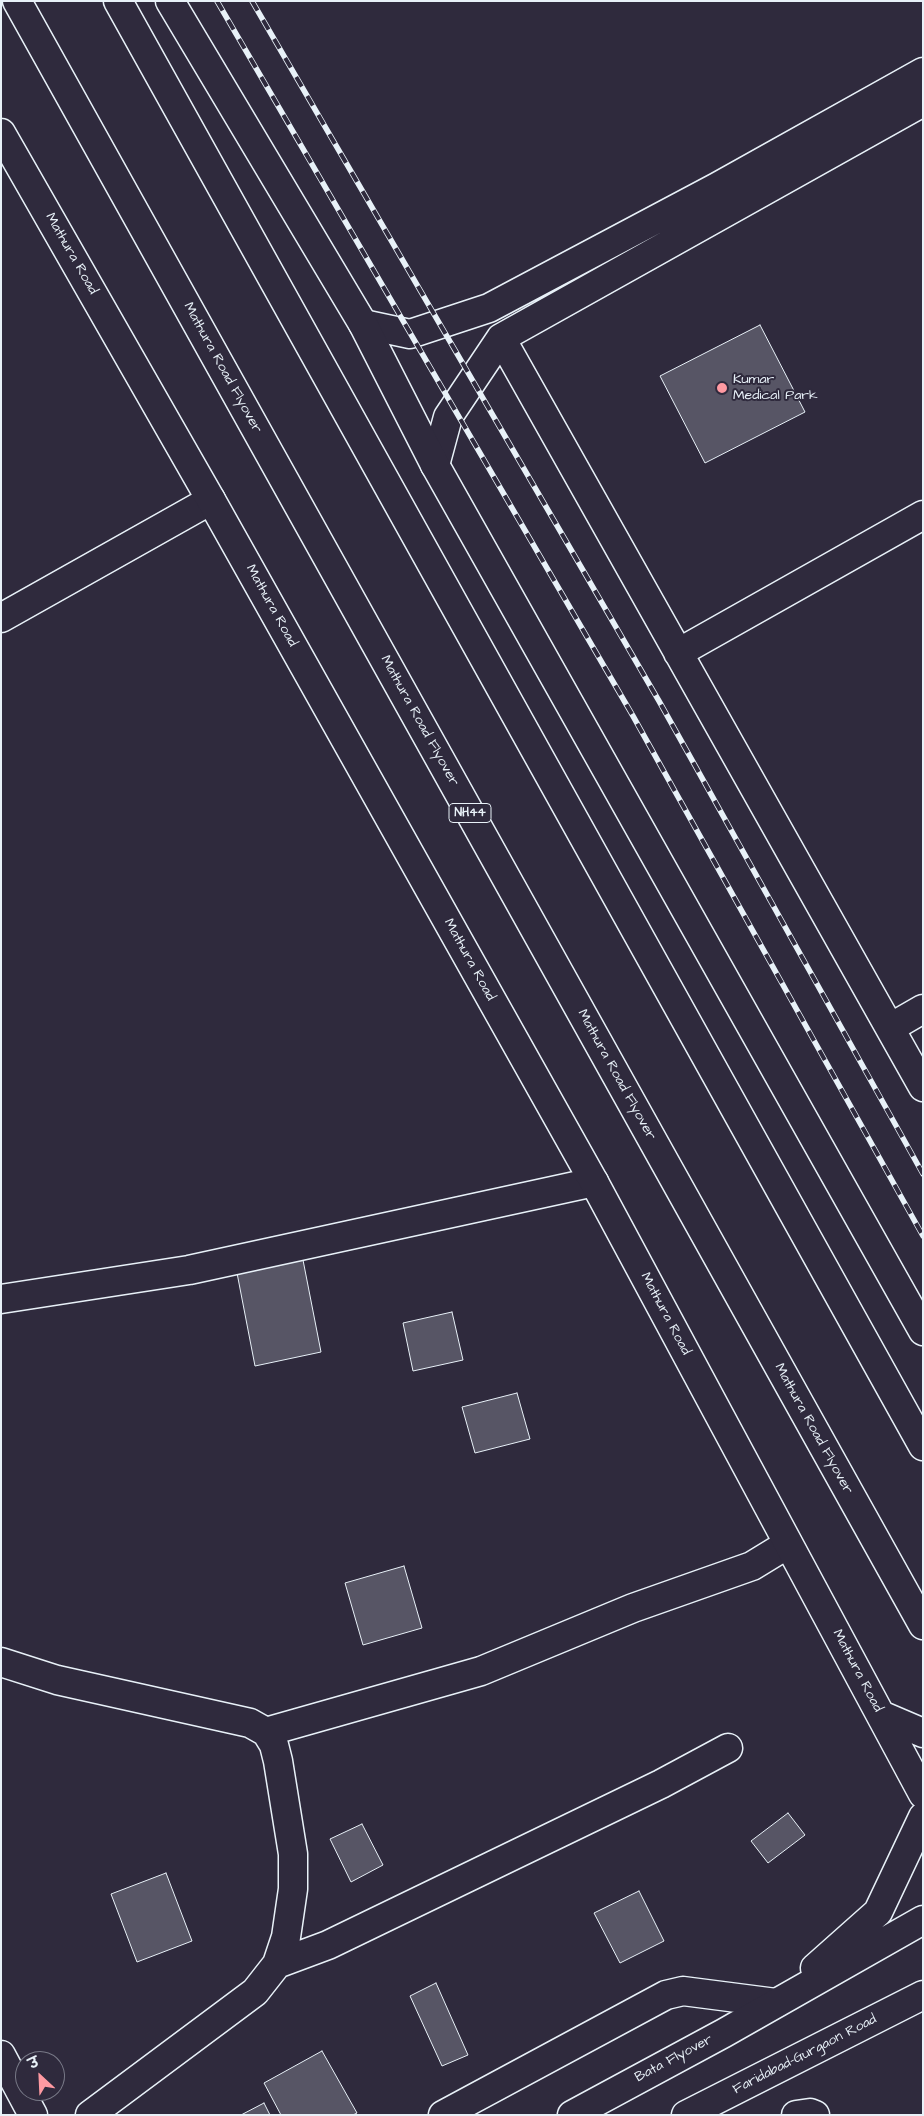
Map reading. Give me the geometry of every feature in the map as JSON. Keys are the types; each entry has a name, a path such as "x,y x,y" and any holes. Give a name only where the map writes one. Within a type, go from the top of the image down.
{"main road":[{"name":"Mathura Road Flyover","path":"17,1 923,1625"},
{"path":"118,1 923,1446"},
{"path":"170,1 363,324 435,465 923,1330"},
{"path":"363,324 410,334 489,308 717,187 923,72"},
{"path":"435,465 448,417 501,338 923,102"},
{"name":"Mathura Road","path":"1,133 211,500 594,1182 923,1794"},
{"path":"501,338 923,1087"},
{"path":"3,614 211,500"},
{"path":"678,653 923,516"},
{"path":"890,1028 923,1009"},
{"path":"1,1299 189,1270 594,1182"},
{"path":"266,1732 481,1671 633,1608 752,1566 788,1544"},
{"path":"1,1662 57,1680 250,1723 266,1732 274,1745 278,1761 293,1854 293,1889 286,1937 277,1964 255,1992 90,2115"},
{"path":"881,1715 923,1733"},
{"path":"277,1964 328,1945 661,1784 728,1748"},
{"path":"776,2003 878,1912 923,1817"},
{"path":"443,2115 666,1995 683,1991 776,2003 923,1920"},
{"name":"Faridabad-Gurgaon Road","path":"686,2115 916,2002"},
{"name":"Bata Flyover","path":"572,2115 776,2003"},
{"path":"1,2055 33,2115"},
{"path":"796,2115 810,2113 815,2115"}],"building":[{"path":"760,325 805,412 705,463 660,376"},
{"path":"303,1260 321,1352 255,1366 237,1273"},
{"path":"452,1312 463,1360 413,1371 403,1323"},
{"path":"517,1393 530,1439 475,1453 462,1407"},
{"path":"404,1566 422,1628 363,1645 345,1583"},
{"path":"788,1813 805,1835 768,1863 751,1841"},
{"path":"362,1824 383,1865 351,1882 330,1839"},
{"path":"166,1873 192,1941 137,1962 111,1894"},
{"path":"639,1891 664,1941 620,1963 594,1913"},
{"path":"436,1983 468,2055 442,2066 410,1996"},
{"path":"322,2051 357,2113 353,2115 281,2115 264,2083"},
{"path":"264,2103 270,2115 241,2115"}],"railway":[{"path":"217,1 633,716 923,1236"},
{"path":"252,1 659,701 923,1174"}],"place":[{"name":"Kumar Medical Park","path":"722,388"}]}
